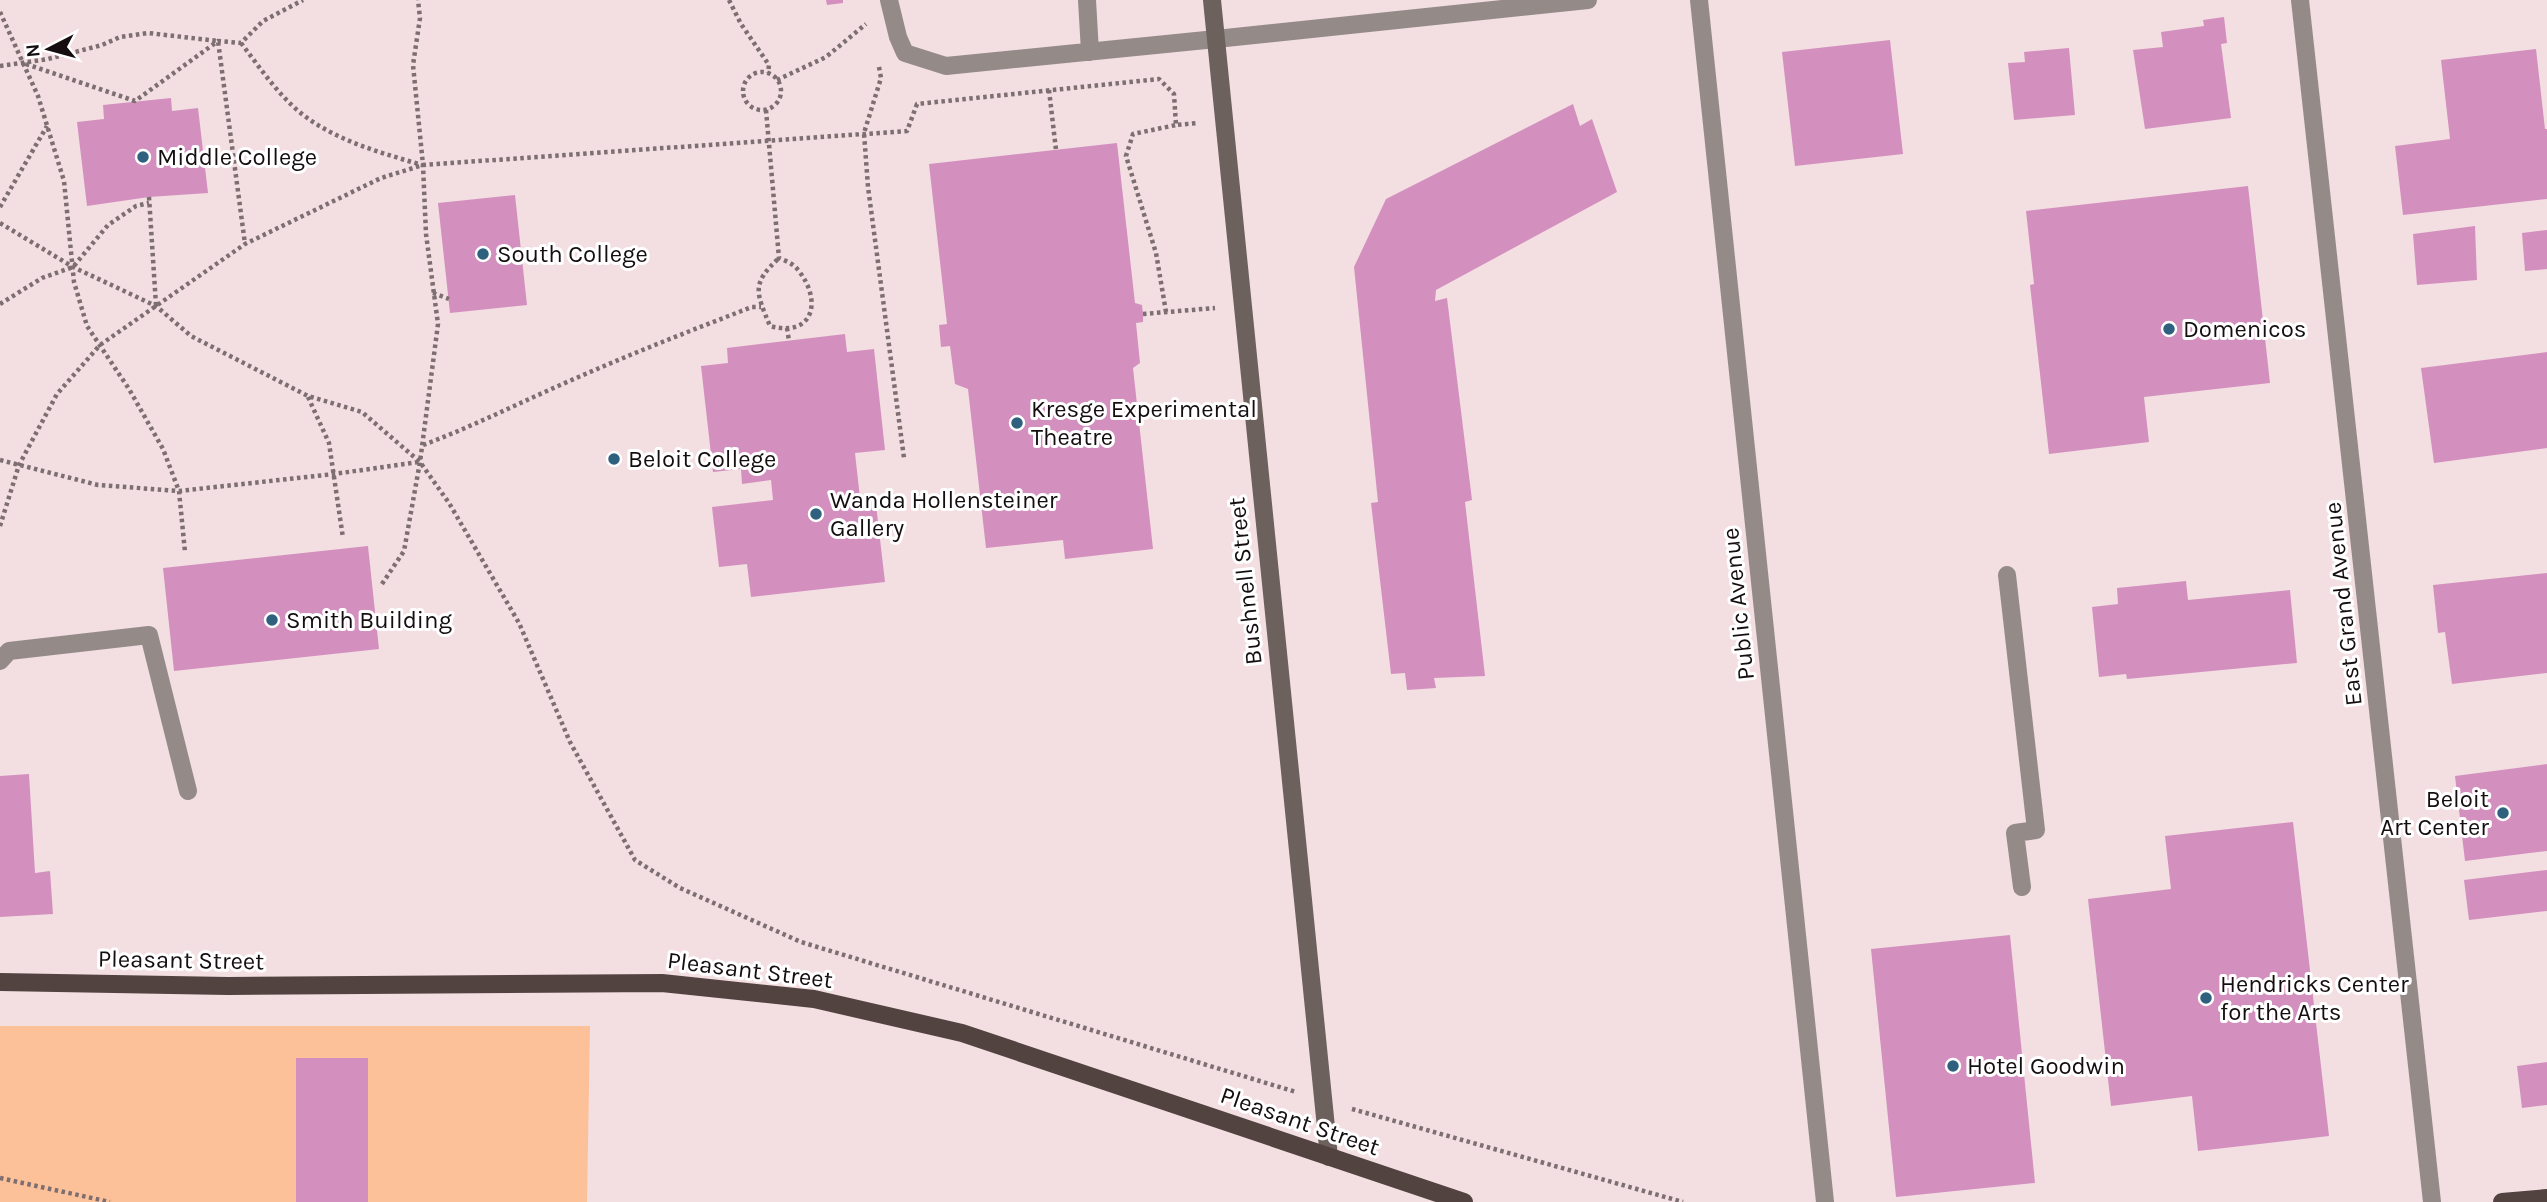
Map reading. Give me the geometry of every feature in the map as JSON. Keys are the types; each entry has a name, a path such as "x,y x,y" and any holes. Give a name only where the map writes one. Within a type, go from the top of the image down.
{"main road":[{"name":"Pleasant Street","path":"0,982 228,986 662,983 814,999 962,1033 1464,1202"},
{"path":"2502,1202 2547,1198"}],"street":[{"path":"889,0 905,53 946,66 1588,0"},
{"path":"1087,0 1090,52"},
{"name":"Bushnell Street","path":"1212,0 1329,1157"},
{"name":"Public Avenue","path":"1699,0 1825,1202"},
{"name":"East Grand Avenue","path":"2300,0 2432,1202"},
{"path":"2007,576 2036,831 2015,833 2022,887"},
{"path":"0,661 9,651 149,635 188,791"}],"path":[{"path":"288,8 289,0"},
{"path":"241,43 263,21 303,0"},
{"path":"382,584 404,551 420,462 438,324 426,234 423,165 413,65 420,18 418,0"},
{"path":"729,0 741,24 769,65 768,73"},
{"path":"0,12 24,63 64,181 74,282 87,326 129,389 163,449 178,491 185,552"},
{"path":"777,80 826,57 872,19 873,27"},
{"path":"0,66 24,63 102,45 120,37 148,33 241,43 275,87 306,117 358,146 423,165"},
{"path":"218,41 245,244"},
{"path":"24,63 135,101 218,41"},
{"path":"877,57 881,78 864,133 868,187 904,458"},
{"path":"759,72 768,73 777,80 780,96 774,107 766,110 752,107 743,94 746,81 759,72"},
{"path":"0,526 19,465 57,394 100,345 245,244 381,178 423,165 906,131 917,104 1159,79 1174,94 1176,125"},
{"path":"1049,90 1056,150"},
{"path":"766,110 779,258"},
{"path":"1166,312 1156,253 1126,156 1133,134 1176,125 1224,121"},
{"path":"0,207 47,125"},
{"path":"0,304 42,278 73,267 108,225 149,200 156,306"},
{"path":"0,223 73,267 156,306 191,336 308,396 362,412 420,462 449,503 519,623 570,742 635,860 680,888 801,942 1323,1101 1683,1202"},
{"path":"779,258 796,267 812,291 810,315 805,324 788,328 770,326 761,307 757,287 766,270 779,258"},
{"path":"433,293 449,299"},
{"path":"1143,314 1241,306"},
{"path":"422,446 665,340 752,307 761,307"},
{"path":"788,328 789,341"},
{"path":"308,396 330,443 343,538"},
{"path":"0,460 98,485 178,491 420,462"},
{"path":"0,1178 110,1202"}],"shaded area":[{"path":"0,1026 590,1026 587,1202 0,1202"}],"building":[{"path":"826,0 843,0 843,3 827,5"},
{"path":"2224,17 2227,43 2221,44 2231,118 2145,129 2133,50 2163,47 2161,32 2204,26 2203,20"},
{"path":"1890,40 1903,154 1795,166 1782,52"},
{"path":"2069,48 2075,115 2014,120 2008,63 2025,62 2024,52"},
{"path":"2536,49 2547,129 2547,199 2403,215 2395,146 2450,139 2441,60"},
{"name":"Middle College","path":"171,98 172,111 198,108 208,193 149,197 87,206 77,122 104,119 103,105"},
{"path":"1573,104 1580,126 1592,119 1617,192 1436,290 1435,301 1447,298 1472,500 1465,502 1485,676 1434,678 1436,688 1407,690 1405,673 1391,674 1371,503 1378,502 1354,267 1386,199"},
{"path":"1117,143 1135,303 1142,305 1143,314 1143,322 1136,323 1140,363 1133,368 1153,549 1065,559 1063,540 986,548 968,389 955,384 950,346 941,347 939,325 947,324 929,164"},
{"path":"2248,186 2270,383 2144,397 2149,442 2049,454 2030,285 2034,284 2026,211"},
{"name":"South College","path":"515,195 527,305 450,313 438,203"},
{"path":"2475,226 2477,280 2417,285 2413,234"},
{"path":"2547,230 2547,269 2525,271 2522,233"},
{"path":"845,334 847,352 874,349 885,450 855,453 860,498 875,496 885,582 751,597 747,564 719,567 712,507 773,500 771,480 742,484 741,469 713,472 701,366 728,363 727,348"},
{"path":"2547,352 2547,448 2434,463 2421,368"},
{"name":"Smith Building","path":"368,546 379,649 174,671 163,568"},
{"path":"2547,573 2547,673 2452,684 2445,632 2438,633 2433,585"},
{"path":"2186,581 2188,600 2290,590 2297,663 2127,679 2126,674 2099,677 2092,607 2118,604 2117,588"},
{"name":"Beloit Art Center","path":"2547,764 2547,851 2465,861 2455,776"},
{"path":"29,774 35,873 50,871 53,914 0,917 0,776"},
{"name":"Hendricks Center for the Arts","path":"2293,822 2329,1136 2198,1151 2192,1096 2111,1106 2088,899 2171,889 2165,836"},
{"path":"2547,870 2547,911 2469,920 2464,880"},
{"name":"Hotel Goodwin","path":"2010,935 2035,1183 1896,1197 1871,949"},
{"path":"296,1058 368,1058 368,1202 296,1202"},
{"path":"2547,1062 2547,1105 2522,1108 2517,1066"}],"place":[{"name":"Middle College","path":"143,157"},
{"name":"South College","path":"483,254"},
{"name":"Domenicos","path":"2169,329"},
{"name":"Kresge Experimental Theatre","path":"1017,423"},
{"name":"Beloit College","path":"614,459"},
{"name":"Wanda Hollensteiner Gallery","path":"816,514"},
{"name":"Smith Building","path":"272,620"},
{"name":"Beloit Art Center","path":"2503,813"},
{"name":"Hendricks Center for the Arts","path":"2206,998"},
{"name":"Hotel Goodwin","path":"1953,1066"}]}
